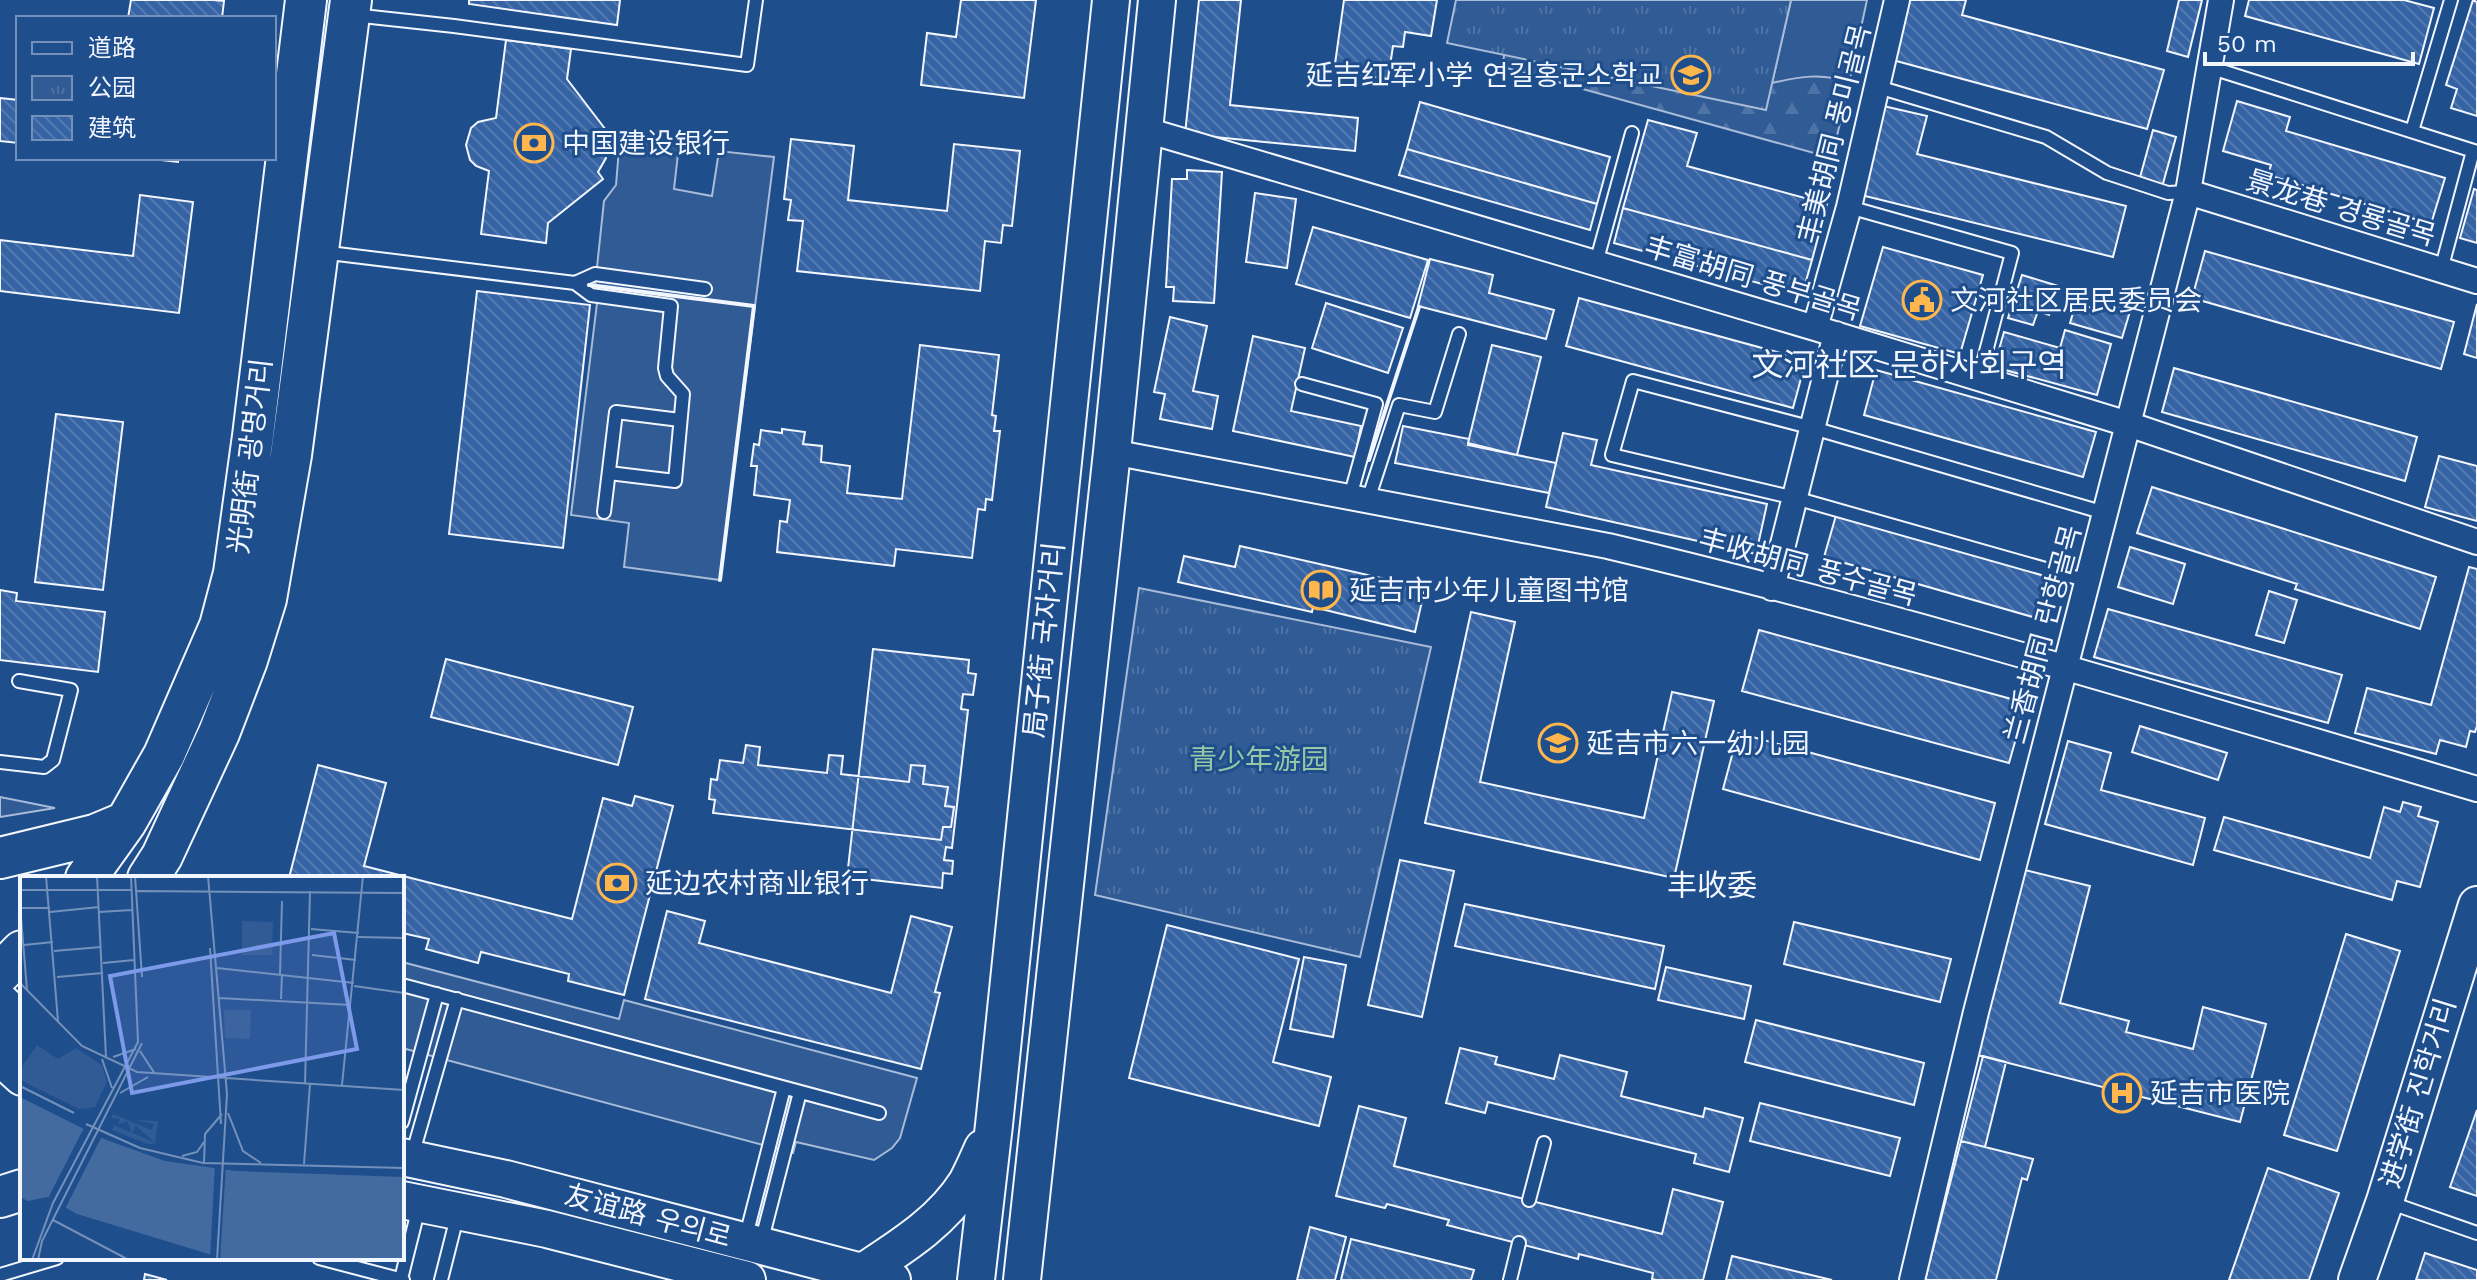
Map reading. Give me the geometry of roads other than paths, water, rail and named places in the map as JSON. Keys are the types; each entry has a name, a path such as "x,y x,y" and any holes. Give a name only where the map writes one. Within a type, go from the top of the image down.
{"main road":[{"name":"光明街 광명거리","path":"87,876 126,822 164,755 220,626 234,573 306,0"},
{"name":"局子街 국자거리","path":"976,1280 1111,0"},
{"name":"局子街 국자거리","path":"1022,1280 1146,130 1157,0"},
{"name":"光明街 광명거리","path":"157,871 219,733 266,599 291,455 350,7"},
{"path":"0,858 95,835 126,822"},
{"name":"进学街 진학거리","path":"2357,1280 2385,1201 2477,905"},
{"path":"0,973 20,953"},
{"path":"0,1001 20,1020"},
{"path":"20,1030 0,1055 20,1075"},
{"path":"878,1276 953,1200 967,1181 994,1125"},
{"name":"友谊路 우의로","path":"407,1158 506,1179 878,1276"},
{"path":"0,1197 20,1191"},
{"name":"友谊路 우의로","path":"411,1202 547,1229 747,1280"}],"street":[{"name":"丰美胡同 풍미골목","path":"1772,588 1813,428 1826,331 1849,207 1897,0"},
{"name":"兰香胡同 란향골목","path":"1912,1280 1976,1012 2188,192 2221,0"},
{"name":"丰富胡同 풍부골목","path":"1146,130 1826,331 2128,424 2477,542"},
{"name":"景龙巷 경룡골목","path":"2188,192 2477,281"},
{"name":"丰收胡同 풍수골목","path":"1112,452 1608,546 2065,667 2477,789"}],"lane":[{"path":"350,7 454,26 747,65 756,0"},
{"path":"2412,131 2451,0"},
{"path":"2209,67 2475,151 2441,270"},
{"path":"1878,87 2046,137 2107,173 2168,193 2188,192"},
{"path":"1596,263 1632,133"},
{"path":"1849,207 2012,253 1979,378"},
{"path":"318,252 575,283 591,295 671,306 665,368 667,376 683,394 675,481 609,473"},
{"path":"575,283 595,274 705,289"},
{"path":"1359,499 1399,405 1435,412 1459,334"},
{"path":"2088,581 1795,498 1612,455 1633,381 1813,428 2105,513"},
{"path":"1302,384 1376,404 1359,499"},
{"path":"604,512 616,412 680,420"},
{"path":"0,762 44,767 53,760 71,690 19,681"},
{"path":"404,986 879,1113"},
{"path":"404,1115 437,994"},
{"path":"407,1158 457,999"},
{"path":"752,1244 784,1088"},
{"path":"752,1244 800,1092"},
{"path":"1529,1200 1544,1143"},
{"path":"2385,1201 2477,1233"},
{"path":"327,1260 402,1280 411,1202"},
{"path":"441,1280 458,1211"},
{"path":"1510,1280 1519,1243"},
{"path":"0,1275 50,1260"}],"place":[{"name":"延吉红军小学 연길홍군소학교","path":"1691,75"},
{"name":"中国建设银行","path":"534,143"},
{"name":"文河社区居民委员会","path":"1922,300"},
{"name":"延吉市少年儿童图书馆","path":"1321,590"},
{"name":"延吉市六一幼儿园","path":"1558,743"},
{"name":"延边农村商业银行","path":"617,883"},
{"name":"延吉市医院","path":"2122,1093"}],"district":[{"name":"文河社区 문하사회구역","path":"1909,365"},
{"name":"丰收委","path":"1712,885"}],"park label":[{"name":"青少年游园","path":"1259,759"}]}
